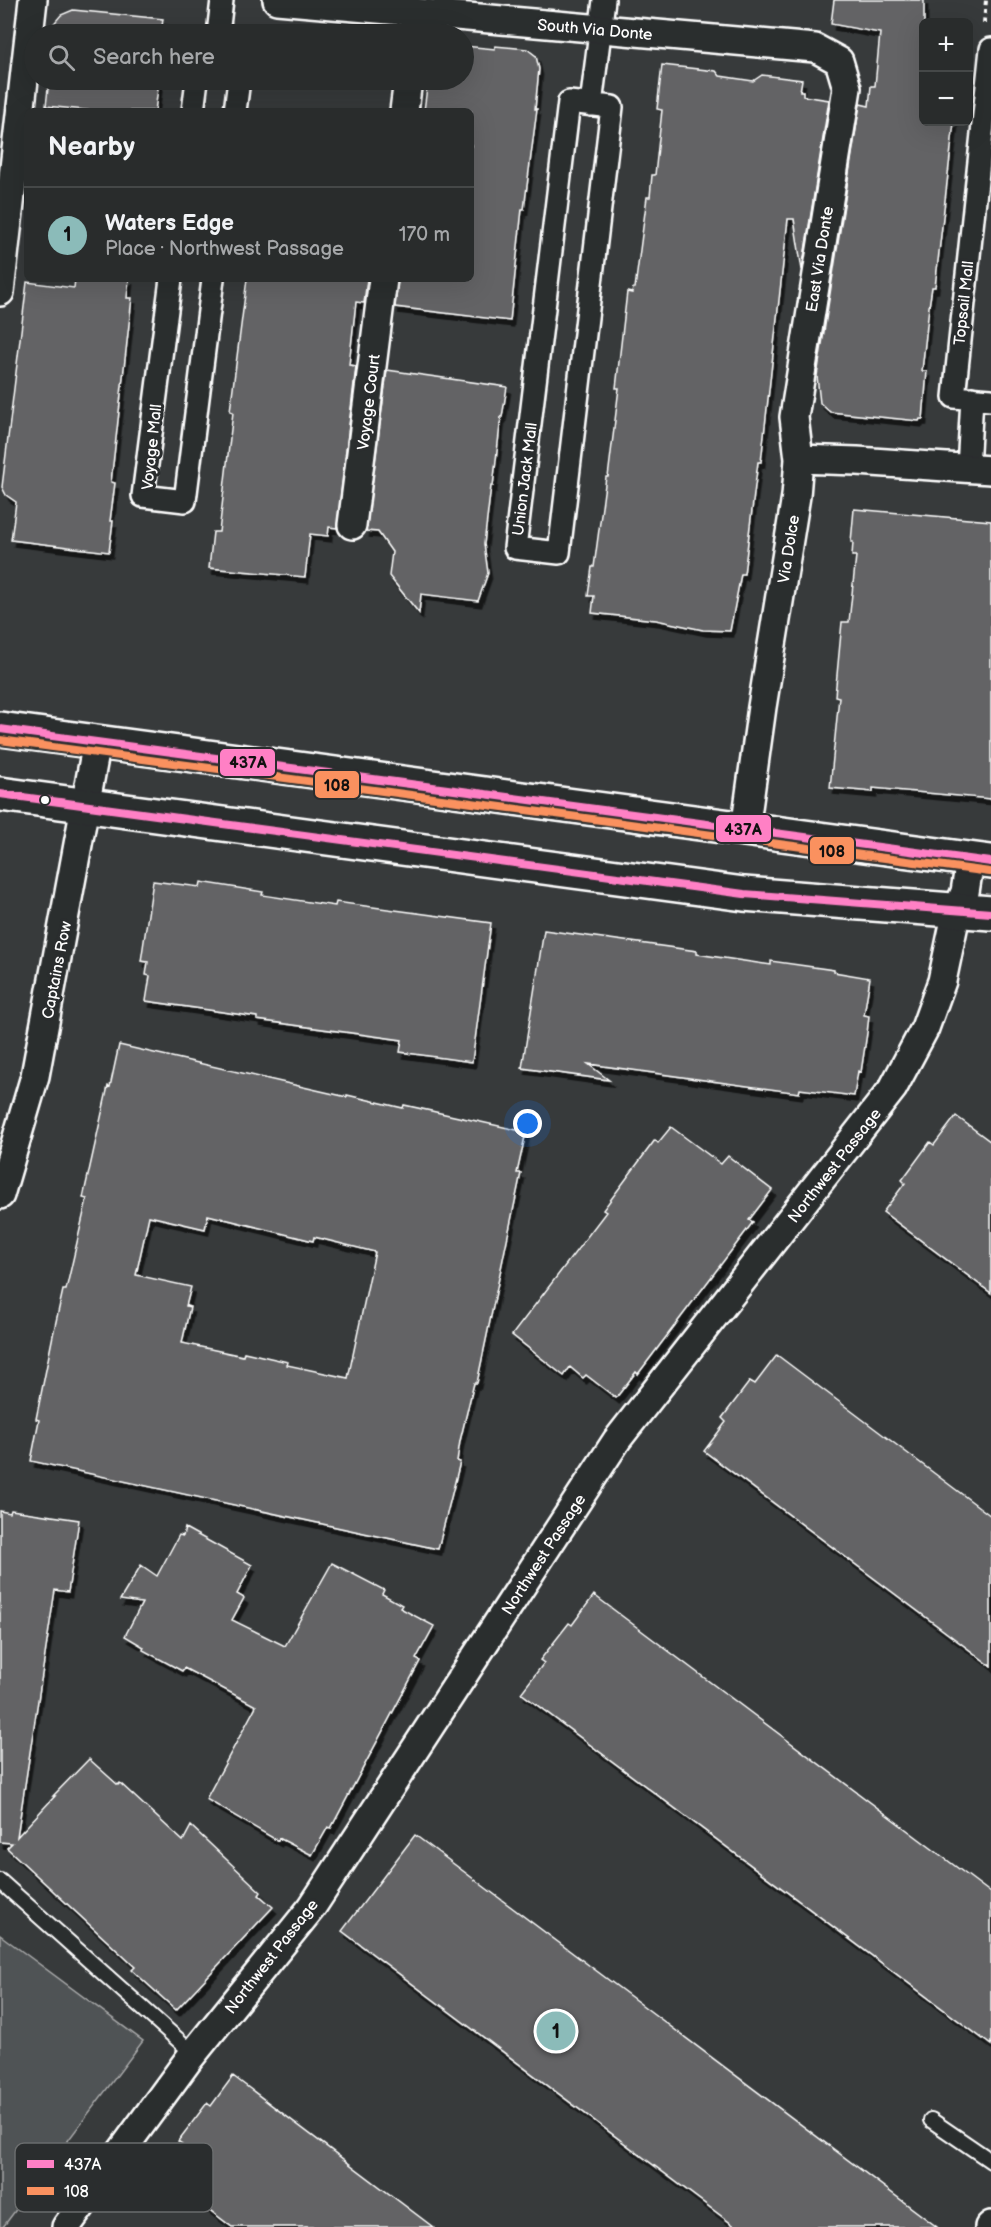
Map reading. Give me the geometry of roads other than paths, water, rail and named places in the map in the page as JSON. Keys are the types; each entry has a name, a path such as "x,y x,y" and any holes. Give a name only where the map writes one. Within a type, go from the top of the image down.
{"street":[{"path":"30,24 33,0"},
{"path":"219,24 222,0"},
{"name":"South Via Donte","path":"277,0 415,24"},
{"path":"591,105 604,0"},
{"name":"South Via Donte","path":"474,26 600,29 815,48 839,61"},
{"name":"Topsail Mall","path":"980,469 982,399 954,397 991,49"},
{"name":"East Via Donte","path":"799,459 794,417 847,88 839,61"},
{"path":"0,292 24,80"},
{"path":"193,108 195,90"},
{"path":"235,108 238,90"},
{"path":"404,108 407,90"},
{"name":"Union Jack Mall","path":"568,102 591,105 612,107 559,553 515,548 568,102"},
{"name":"Voyage Mall","path":"171,282 143,496 185,501 213,282"},
{"name":"Voyage Court","path":"352,525 383,282"},
{"path":"799,459 857,460 980,469"},
{"name":"Via Dolce","path":"745,830 796,496 799,459"},
{"path":"0,729 981,861"},
{"name":"Captains Row","path":"0,1196 35,1076 97,742"},
{"path":"0,794 744,894 991,913"},
{"name":"Northwest Passage","path":"128,2143 194,2054 312,1907 617,1440 893,1088 925,1028 942,981 957,910 981,861"},
{"name":"Northwest Passage","path":"66,2227 77,2212"}],"lane":[{"path":"0,1881 194,2054"},
{"path":"931,2120 991,2161"}],"place":[{"name":"Waters Edge","path":"556,2031"}]}
